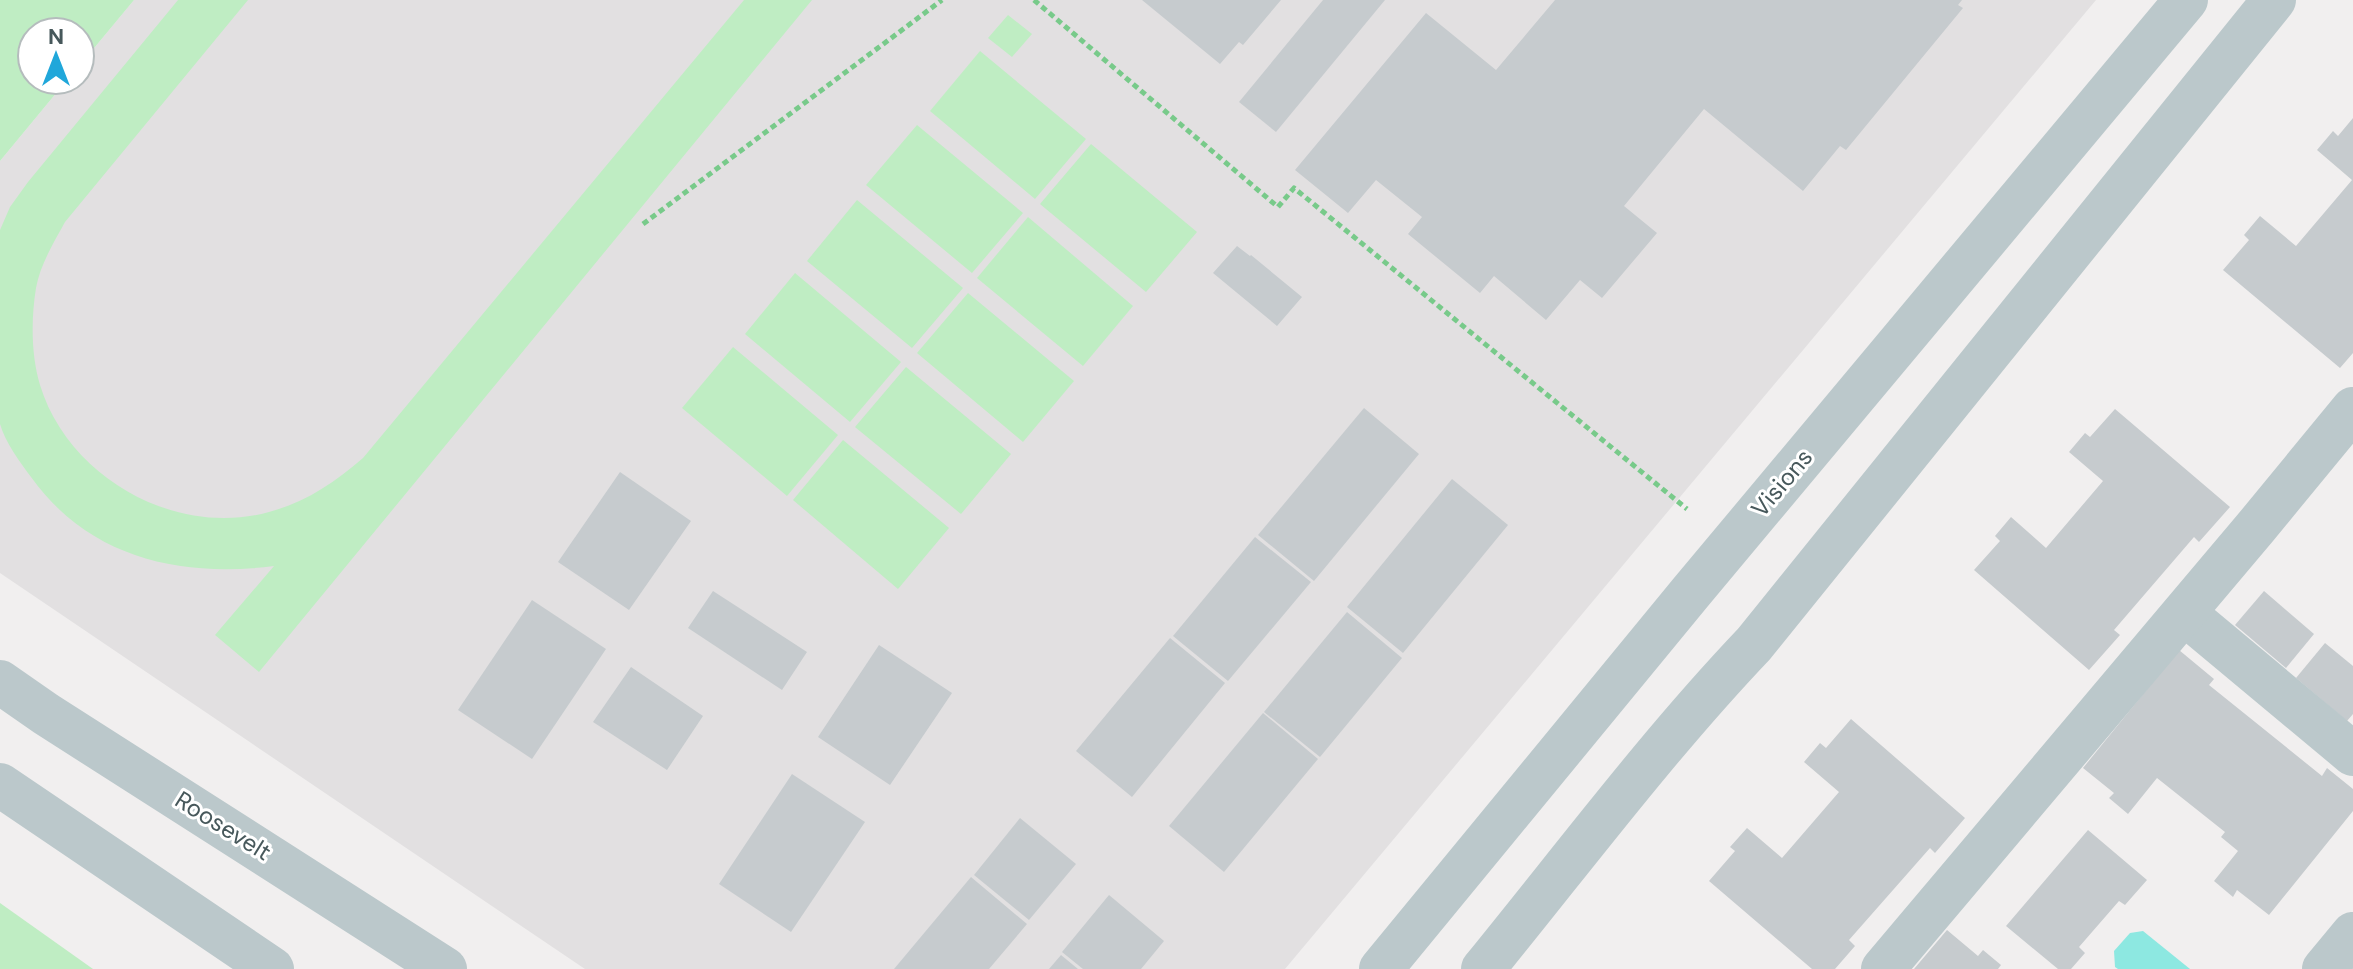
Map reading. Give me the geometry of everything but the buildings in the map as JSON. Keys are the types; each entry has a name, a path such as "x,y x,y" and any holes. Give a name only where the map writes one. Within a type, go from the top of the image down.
{"street":[{"name":"Visions","path":"1381,969 1691,592 2186,0"},
{"path":"1483,969 1665,743 1774,619 2274,0"},
{"path":"1883,969 2353,409"},
{"path":"2184,613 2353,754"},
{"name":"Roosevelt","path":"0,682 445,969"},
{"path":"0,785 272,969"},
{"path":"2324,969 2353,934"}],"path":[{"path":"643,224 942,0"},
{"path":"1034,0 1278,207 1294,188 1687,509"}],"shaded area":[{"path":"134,0 2096,0 1285,969 585,969 0,573 0,161 54,96 96,96 96,46"}],"green space":[{"path":"0,0 134,0 96,46 96,16 16,16 16,96 54,96 0,161"},
{"path":"178,0 248,0 65,222 38,279 33,312 33,349 40,385 54,418 74,447 100,472 130,493 163,508 198,516 233,518 269,512 295,503 330,483 363,458 744,0 812,0 259,672 215,635 274,566 205,569 139,556 109,544 80,527 54,505 18,458 0,424 0,230 10,207 28,182"},
{"path":"1008,15 1032,34 1012,57 988,38"},
{"path":"980,51 1086,139 1035,199 930,111"},
{"path":"917,125 1023,213 972,273 866,185"},
{"path":"1091,144 1197,232 1146,292 1040,204"},
{"path":"857,200 963,288 912,348 807,261"},
{"path":"1028,217 1133,306 1083,366 977,278"},
{"path":"795,273 901,362 850,422 745,334"},
{"path":"968,293 1074,381 1023,442 917,353"},
{"path":"733,347 838,435 787,496 682,408"},
{"path":"906,367 1011,454 961,514 855,427"},
{"path":"843,440 949,528 898,589 793,500"},
{"path":"0,903 93,969 0,969"}],"water":[{"path":"2143,931 2190,969 2115,967 2114,951 2130,933"}]}
